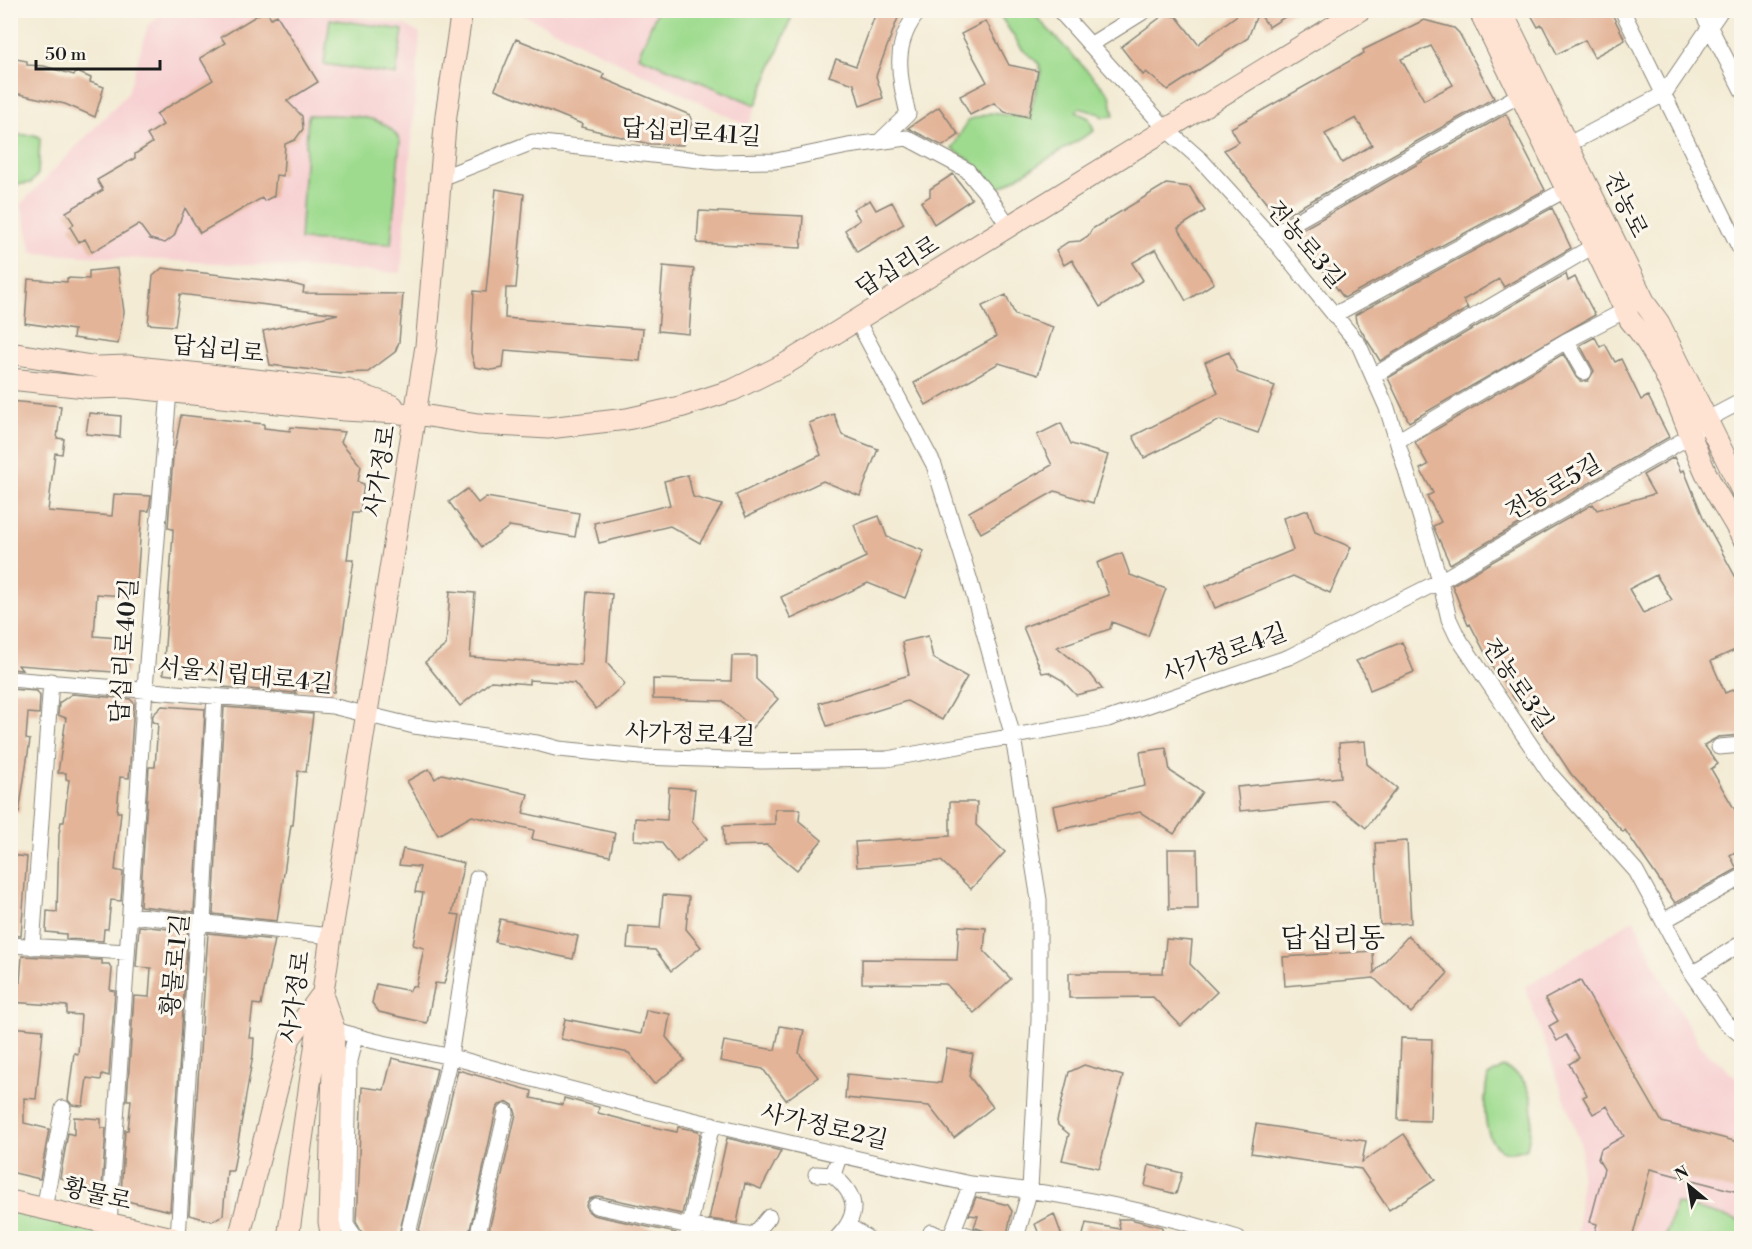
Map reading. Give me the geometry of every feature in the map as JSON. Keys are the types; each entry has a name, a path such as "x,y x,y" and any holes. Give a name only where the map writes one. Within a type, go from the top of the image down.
{"main road":[{"name":"사가정로","path":"288,1239 322,994 426,346 443,177 446,115 462,10"},
{"name":"답십리로","path":"10,379 344,410 416,414 478,424 548,428 651,415 733,390 787,363 1010,228 1360,10"},
{"name":"전농로","path":"1479,10 1626,310 1644,335 1692,435 1717,496 1728,510 1742,537"},
{"name":"전농로","path":"1501,10 1646,305 1659,323 1742,491"},
{"name":"답십리로","path":"10,354 98,367 128,366 347,390 416,414"},
{"path":"322,994 334,1029 330,1222 332,1239"},
{"path":"239,1239 290,1038 322,994"},
{"name":"황물로","path":"10,1201 173,1239"}],"street":[{"path":"880,141 908,114 898,72 901,46 920,10"},
{"name":"전농로3길","path":"1059,10 1166,129 1201,160 1270,236 1359,345 1397,441 1440,581 1449,619 1477,668 1550,774 1636,871 1692,974 1724,1021 1742,1036"},
{"path":"1090,45 1146,10"},
{"path":"1622,10 1742,253"},
{"path":"1701,10 1742,90"},
{"path":"1568,145 1664,94 1721,10"},
{"path":"1270,236 1521,94"},
{"name":"답십리로41길","path":"443,177 533,142 717,162 776,161 907,138 967,170 990,198 1010,228"},
{"name":"전농로","path":"1334,315 1567,189"},
{"name":"전농로","path":"1373,376 1595,245"},
{"path":"1397,441 1566,341 1626,310"},
{"path":"858,321 934,465 970,580 1013,737 1039,900 1039,1020 1030,1189 1016,1239"},
{"path":"1566,341 1584,372"},
{"name":"답십리로40길","path":"109,1224 145,688 169,392"},
{"path":"1692,435 1706,420 1742,401"},
{"name":"전농로5길","path":"1440,581 1692,435"},
{"name":"사가정로4길","path":"367,714 414,726 537,743 559,749 695,759 887,759 1108,719 1289,657 1440,581"},
{"name":"서울시립대로4길","path":"10,679 145,688 332,706 367,714"},
{"path":"32,947 51,681"},
{"name":"황물로1길","path":"178,1239 197,933 203,922 215,696"},
{"path":"1719,747 1742,745"},
{"path":"1663,921 1742,877"},
{"path":"407,1239 450,1057 477,878"},
{"path":"130,915 203,922"},
{"name":"사가정로","path":"203,922 331,936"},
{"path":"1692,974 1742,943"},
{"path":"10,945 127,952"},
{"name":"사가정로2길","path":"334,1029 355,1037 450,1057 609,1101 971,1184 1030,1189 1192,1231 1238,1239"},
{"path":"355,1037 350,1061 346,1225 355,1239"},
{"path":"44,1209 63,1108"},
{"path":"477,1239 506,1112"},
{"path":"689,1232 712,1124"},
{"path":"833,1175 840,1154"},
{"path":"816,1174 833,1175 850,1190 853,1209 849,1226 837,1239"},
{"path":"971,1184 945,1235 978,1239"},
{"path":"596,1206 689,1232 756,1237 769,1217"},
{"path":"849,1226 867,1239"}],"shaded area":[{"path":"166,11 324,11 405,25 420,34 401,273 32,253 21,204 128,93 148,25"},
{"path":"515,11 795,11 748,126"},
{"path":"1634,919 1663,982 1700,1045 1741,1082 1741,1238 1578,1238 1582,1148 1525,987"}],"green space":[{"path":"657,11 794,11 756,105 638,56"},
{"path":"997,11 1031,11 1110,95 1114,116 1102,117 1100,114 1079,108 1076,112 1089,118 1094,131 998,189 970,160 952,149 968,120 990,113 1029,118 1041,71 1039,64 1022,49"},
{"path":"330,19 403,30 396,75 324,64"},
{"path":"308,115 346,115 372,119 393,131 400,141 391,244 300,240"},
{"path":"11,135 35,135 40,138 38,174 31,183 11,185"},
{"path":"1503,1067 1524,1081 1532,1100 1532,1123 1527,1148 1512,1152 1500,1149 1492,1142 1485,1116 1488,1076"},
{"path":"1676,1203 1741,1221 1741,1238 1665,1238"},
{"path":"11,1211 138,1238 11,1238"}],"building":[{"path":"266,10 271,18 277,15 318,82 287,101 302,116 303,129 295,140 285,144 283,176 276,175 274,196 264,201 262,198 200,233 185,208 174,236 165,243 150,239 139,224 92,252 85,239 79,242 70,227 74,224 66,212 103,190 97,180 135,158 135,154 152,143 147,135 163,125 156,114 213,80 200,58 225,43 221,37"},
{"path":"877,10 899,15 876,76 883,98 860,106 854,84 829,76 836,59 856,66"},
{"path":"1244,10 1296,10 1269,27 1258,12 1248,38 1168,90 1146,72 1143,75 1121,47 1165,14 1177,17 1198,44"},
{"path":"1610,10 1625,40 1594,57 1585,40 1557,54 1542,25 1538,27 1529,11"},
{"path":"1424,20 1454,28 1459,33 1494,98 1279,219 1224,150 1239,142 1231,128 1364,53 1363,50","holes":["1431,46 1453,85 1424,100 1401,59","1356,118 1372,145 1342,163 1325,134"]},
{"path":"986,21 1009,65 1038,71 1029,117 1005,112 994,103 970,115 960,96 987,82 961,34"},
{"path":"516,39 604,74 602,78 690,115 692,124 683,145 650,144 581,127 582,124 495,89"},
{"path":"11,58 27,61 27,65 44,66 74,75 77,72 91,78 90,82 104,87 95,117 65,104 10,92"},
{"path":"939,107 959,135 943,146 908,128"},
{"path":"1506,114 1545,190 1344,298 1296,233"},
{"path":"953,174 972,199 934,224 921,202 930,196 930,189"},
{"path":"1166,184 1190,187 1205,211 1178,228 1214,283 1186,301 1156,249 1132,263 1143,280 1100,307 1072,260 1064,265 1056,250 1068,242 1080,241 1088,236 1092,229"},
{"path":"496,189 524,194 516,288 506,288 505,318 643,329 640,361 505,350 503,368 492,370 475,367 471,353 474,291 486,292"},
{"path":"870,200 876,210 892,202 904,224 857,252 845,230 860,220 853,209"},
{"path":"1552,208 1571,248 1504,287 1499,279 1463,300 1468,308 1380,361 1356,322 1355,315"},
{"path":"699,211 803,216 801,248 697,243"},
{"path":"663,266 694,269 689,334 658,331"},
{"path":"118,268 124,312 118,344 73,338 74,330 25,323 28,279 67,282 67,278 89,279 89,271"},
{"path":"162,268 289,283 304,287 303,293 403,294 399,342 395,352 368,372 341,373 270,365 263,331 338,314 180,294 175,326 148,324 153,276"},
{"path":"1566,274 1568,281 1575,277 1595,315 1409,422 1388,378"},
{"path":"1006,295 1015,315 1053,327 1038,375 999,363 926,405 914,383 996,337 982,306"},
{"path":"1595,337 1600,347 1605,344 1615,362 1621,359 1641,400 1648,396 1669,437 1450,564 1433,526 1441,522 1427,496 1433,493 1420,469 1428,465 1415,442 1563,354 1576,377 1580,381 1588,381 1594,371 1580,345"},
{"path":"1229,352 1238,373 1275,386 1258,433 1220,420 1144,458 1133,436 1218,393 1205,362"},
{"path":"10,401 61,406 57,438 64,439 62,454 55,453 48,511 112,516 114,494 151,496 149,511 142,511 136,597 97,594 94,636 130,639 127,673 18,665 22,670 10,669"},
{"path":"89,413 121,416 120,437 86,434"},
{"path":"834,414 842,435 878,449 860,496 823,481 746,517 736,495 821,455 809,423"},
{"path":"181,415 264,424 264,428 290,431 291,427 345,432 341,442 361,466 358,482 364,484 360,512 353,512 347,560 354,560 334,692 293,690 296,693 223,687 224,681 163,674 173,533 173,529 168,528 169,513 173,458"},
{"path":"1061,423 1071,444 1108,455 1093,503 1055,491 981,533 969,512 1052,465 1037,435"},
{"path":"1674,457 1681,472 1684,470 1703,517 1742,589 1742,647 1711,661 1725,693 1742,686 1742,735 1718,737 1704,745 1718,764 1711,769 1742,822 1742,848 1730,855 1737,869 1675,903 1625,830 1623,832 1571,774 1528,709 1515,700 1497,671 1495,672 1470,624 1468,625 1452,585 1593,504 1597,510 1654,494 1643,475","holes":["1656,575 1672,600 1643,613 1629,589"]},
{"path":"688,475 693,497 722,505 700,543 670,526 599,543 594,523 670,505 664,481"},
{"path":"467,489 478,503 486,497 579,513 575,537 510,526 482,547 449,502"},
{"path":"1308,510 1315,532 1351,547 1330,593 1293,576 1215,608 1206,586 1293,550 1283,518"},
{"path":"879,516 887,537 924,551 905,598 868,583 791,619 781,597 866,557 854,525"},
{"path":"1122,553 1130,575 1166,589 1148,636 1112,622 1110,629 1057,647 1092,676 1102,689 1076,695 1062,680 1048,672 1042,673 1023,627 1109,595 1097,563"},
{"path":"450,591 475,593 470,657 581,665 587,592 612,594 607,663 625,684 596,709 574,683 529,680 529,684 491,681 460,706 425,662 446,645"},
{"path":"928,636 933,658 967,677 942,720 907,701 827,726 819,703 909,675 902,642"},
{"path":"1402,642 1414,672 1370,690 1364,673 1356,661"},
{"path":"732,656 756,656 756,679 778,699 752,728 723,701 653,699 653,679 731,681"},
{"path":"10,689 37,691 40,696 39,714 28,713 26,739 30,740 19,813 10,812"},
{"path":"72,694 130,699 134,703 129,778 120,777 117,812 121,812 115,870 123,872 121,901 111,900 108,929 104,929 103,941 66,939 66,934 46,932 47,911 57,912 59,834 61,822 64,822 69,780 66,779 66,773 58,773 66,718 58,715 59,703"},
{"path":"162,706 205,709 194,912 140,906 149,767 155,767 158,723 152,722 153,715"},
{"path":"224,707 313,714 306,772 298,771 293,825 291,825 277,921 213,914"},
{"path":"1365,741 1367,764 1397,788 1366,828 1334,802 1240,811 1237,787 1341,777 1339,743"},
{"path":"1166,748 1170,771 1202,792 1174,834 1140,812 1058,830 1053,806 1145,786 1140,752"},
{"path":"429,769 435,779 442,774 528,794 523,813 615,833 610,856 532,839 534,830 472,816 438,835 407,781"},
{"path":"669,787 695,789 692,821 707,839 677,863 661,842 634,840 635,818 667,820"},
{"path":"950,802 977,802 976,825 1005,852 971,889 941,861 857,867 855,842 950,836"},
{"path":"775,809 800,809 799,821 822,840 797,870 767,845 724,846 723,826 775,824"},
{"path":"1407,841 1411,923 1380,925 1375,843"},
{"path":"403,849 464,863 452,914 460,915 453,951 444,984 435,983 427,1023 379,1012 372,1003 376,984 410,991 412,986 416,987 424,948 413,945 423,893 415,892 420,867 399,865"},
{"path":"1168,849 1197,849 1198,909 1169,909"},
{"path":"10,855 27,857 21,936 10,935"},
{"path":"663,895 689,897 686,929 701,947 671,971 655,950 627,948 629,926 660,928"},
{"path":"500,919 578,936 573,959 495,942"},
{"path":"139,926 188,931 170,1211 127,1201 121,1194 125,1130 128,1130 131,1100 127,1100 134,996 149,997 151,968 136,967"},
{"path":"959,926 986,928 984,951 1011,979 974,1013 946,984 862,983 862,959 957,960"},
{"path":"208,933 275,940 261,1005 253,1004 249,1038 254,1038 253,1055 233,1171 227,1171 223,1215 212,1221 189,1215"},
{"path":"1408,936 1448,973 1411,1013 1374,978 1285,986 1283,957 1373,951 1374,973"},
{"path":"1166,939 1192,941 1190,964 1217,992 1181,1026 1153,997 1069,998 1069,973 1163,973"},
{"path":"22,956 102,960 102,964 109,964 112,970 110,990 115,991 109,1076 102,1074 101,1080 87,1078 83,1106 72,1105 68,1100 74,1053 78,1054 81,1015 67,1014 67,1006 10,1002 10,982 20,983"},
{"path":"1580,980 1662,1122 1742,1143 1742,1193 1650,1169 1632,1239 1593,1239 1597,1224 1590,1222 1604,1169 1598,1159 1601,1149 1624,1136 1607,1106 1593,1114 1583,1097 1587,1095 1569,1064 1579,1058 1566,1035 1557,1041 1549,1026 1558,1021 1545,999"},
{"path":"646,1010 670,1014 666,1037 685,1060 654,1084 629,1053 561,1039 565,1019 641,1034"},
{"path":"780,1026 804,1030 799,1053 818,1077 786,1100 763,1069 720,1061 724,1041 775,1050"},
{"path":"10,1027 43,1030 36,1099 24,1098 24,1123 49,1129 40,1179 10,1172"},
{"path":"1401,1038 1432,1039 1430,1121 1398,1120"},
{"path":"947,1049 973,1054 969,1076 993,1107 954,1138 929,1106 845,1098 847,1074 941,1083"},
{"path":"392,1058 437,1069 398,1239 375,1239 364,1236 356,1222 362,1087 384,1090"},
{"path":"1084,1065 1123,1076 1099,1168 1062,1160 1069,1134 1058,1125 1057,1121 1069,1072"},
{"path":"458,1070 532,1091 531,1098 563,1105 564,1098 599,1107 598,1113 644,1125 677,1132 678,1127 698,1131 700,1135 682,1214 598,1196 589,1199 586,1205 587,1210 593,1215 676,1233 675,1239 487,1239 516,1114 513,1105 508,1102 499,1105 496,1110 468,1239 417,1239"},
{"path":"74,1117 101,1119 101,1128 106,1128 102,1187 94,1193 79,1189 80,1182 60,1178 68,1133 74,1135"},
{"path":"1256,1124 1366,1141 1362,1162 1404,1134 1435,1180 1389,1210 1361,1169 1251,1153"},
{"path":"727,1138 781,1151 761,1189 745,1183 737,1223 709,1219"},
{"path":"1149,1165 1182,1173 1176,1194 1145,1186"},
{"path":"976,1197 1008,1205 1012,1211 1006,1239 987,1239 985,1231 974,1227 978,1216 969,1215"},
{"path":"1054,1214 1063,1239 1041,1239 1035,1224"},
{"path":"1118,1219 1130,1219 1162,1227 1163,1239 1143,1239 1143,1235 1135,1236 1135,1239 1082,1239 1086,1223 1120,1229"}],"district":[{"name":"답십리동","path":"1333,939"}]}
